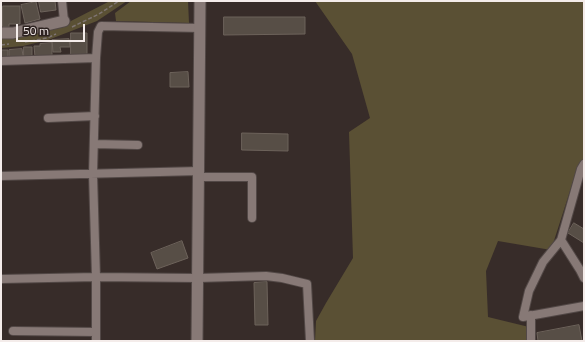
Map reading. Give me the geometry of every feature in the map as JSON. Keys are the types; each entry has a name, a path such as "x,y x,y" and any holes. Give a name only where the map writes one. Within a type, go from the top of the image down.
{"street":[{"path":"1,34 13,33 64,21 62,1"},
{"path":"197,341 201,28 200,1"},
{"path":"96,341 93,174 98,32 101,26 201,28"},
{"path":"1,61 96,58"},
{"path":"48,118 94,116"},
{"path":"94,144 138,145"},
{"path":"584,164 581,169 561,240 543,262 529,292 523,317 584,306"},
{"path":"1,176 199,174 252,177 252,218"},
{"path":"561,240 584,278"},
{"path":"1,279 96,277 198,278 266,276 282,278 307,284 310,341"},
{"path":"531,315 531,341"},
{"path":"13,331 96,332"}],"shaded area":[{"path":"110,1 127,1 97,21 48,40 23,46 1,48 1,36 67,23"},
{"path":"131,1 188,1 189,23 116,21 115,13"},
{"path":"315,1 584,1 584,159 578,166 551,250 498,241 486,271 488,317 529,327 529,341 315,341 316,321 353,258 349,132 370,118 352,54"}],"building":[{"path":"39,1 55,1 56,10 41,12"},
{"path":"36,2 40,19 25,23 21,5"},
{"path":"3,6 20,6 20,24 9,24 9,27 3,27"},
{"path":"224,17 305,17 305,34 224,35"},
{"path":"71,33 87,33 87,55 71,55"},
{"path":"69,39 70,47 60,47 61,52 53,52 52,40"},
{"path":"52,43 52,56 35,57 34,46"},
{"path":"24,47 32,47 32,57 24,57"},
{"path":"22,49 23,56 9,57 9,50"},
{"path":"1,50 8,50 8,58 1,58"},
{"path":"188,72 189,87 170,87 170,73"},
{"path":"242,133 288,134 288,151 242,150"},
{"path":"574,223 584,229 584,243 568,233"},
{"path":"182,241 188,258 157,269 151,253"},
{"path":"267,282 268,325 255,325 254,283"},
{"path":"579,325 582,341 538,341 537,333"}]}
